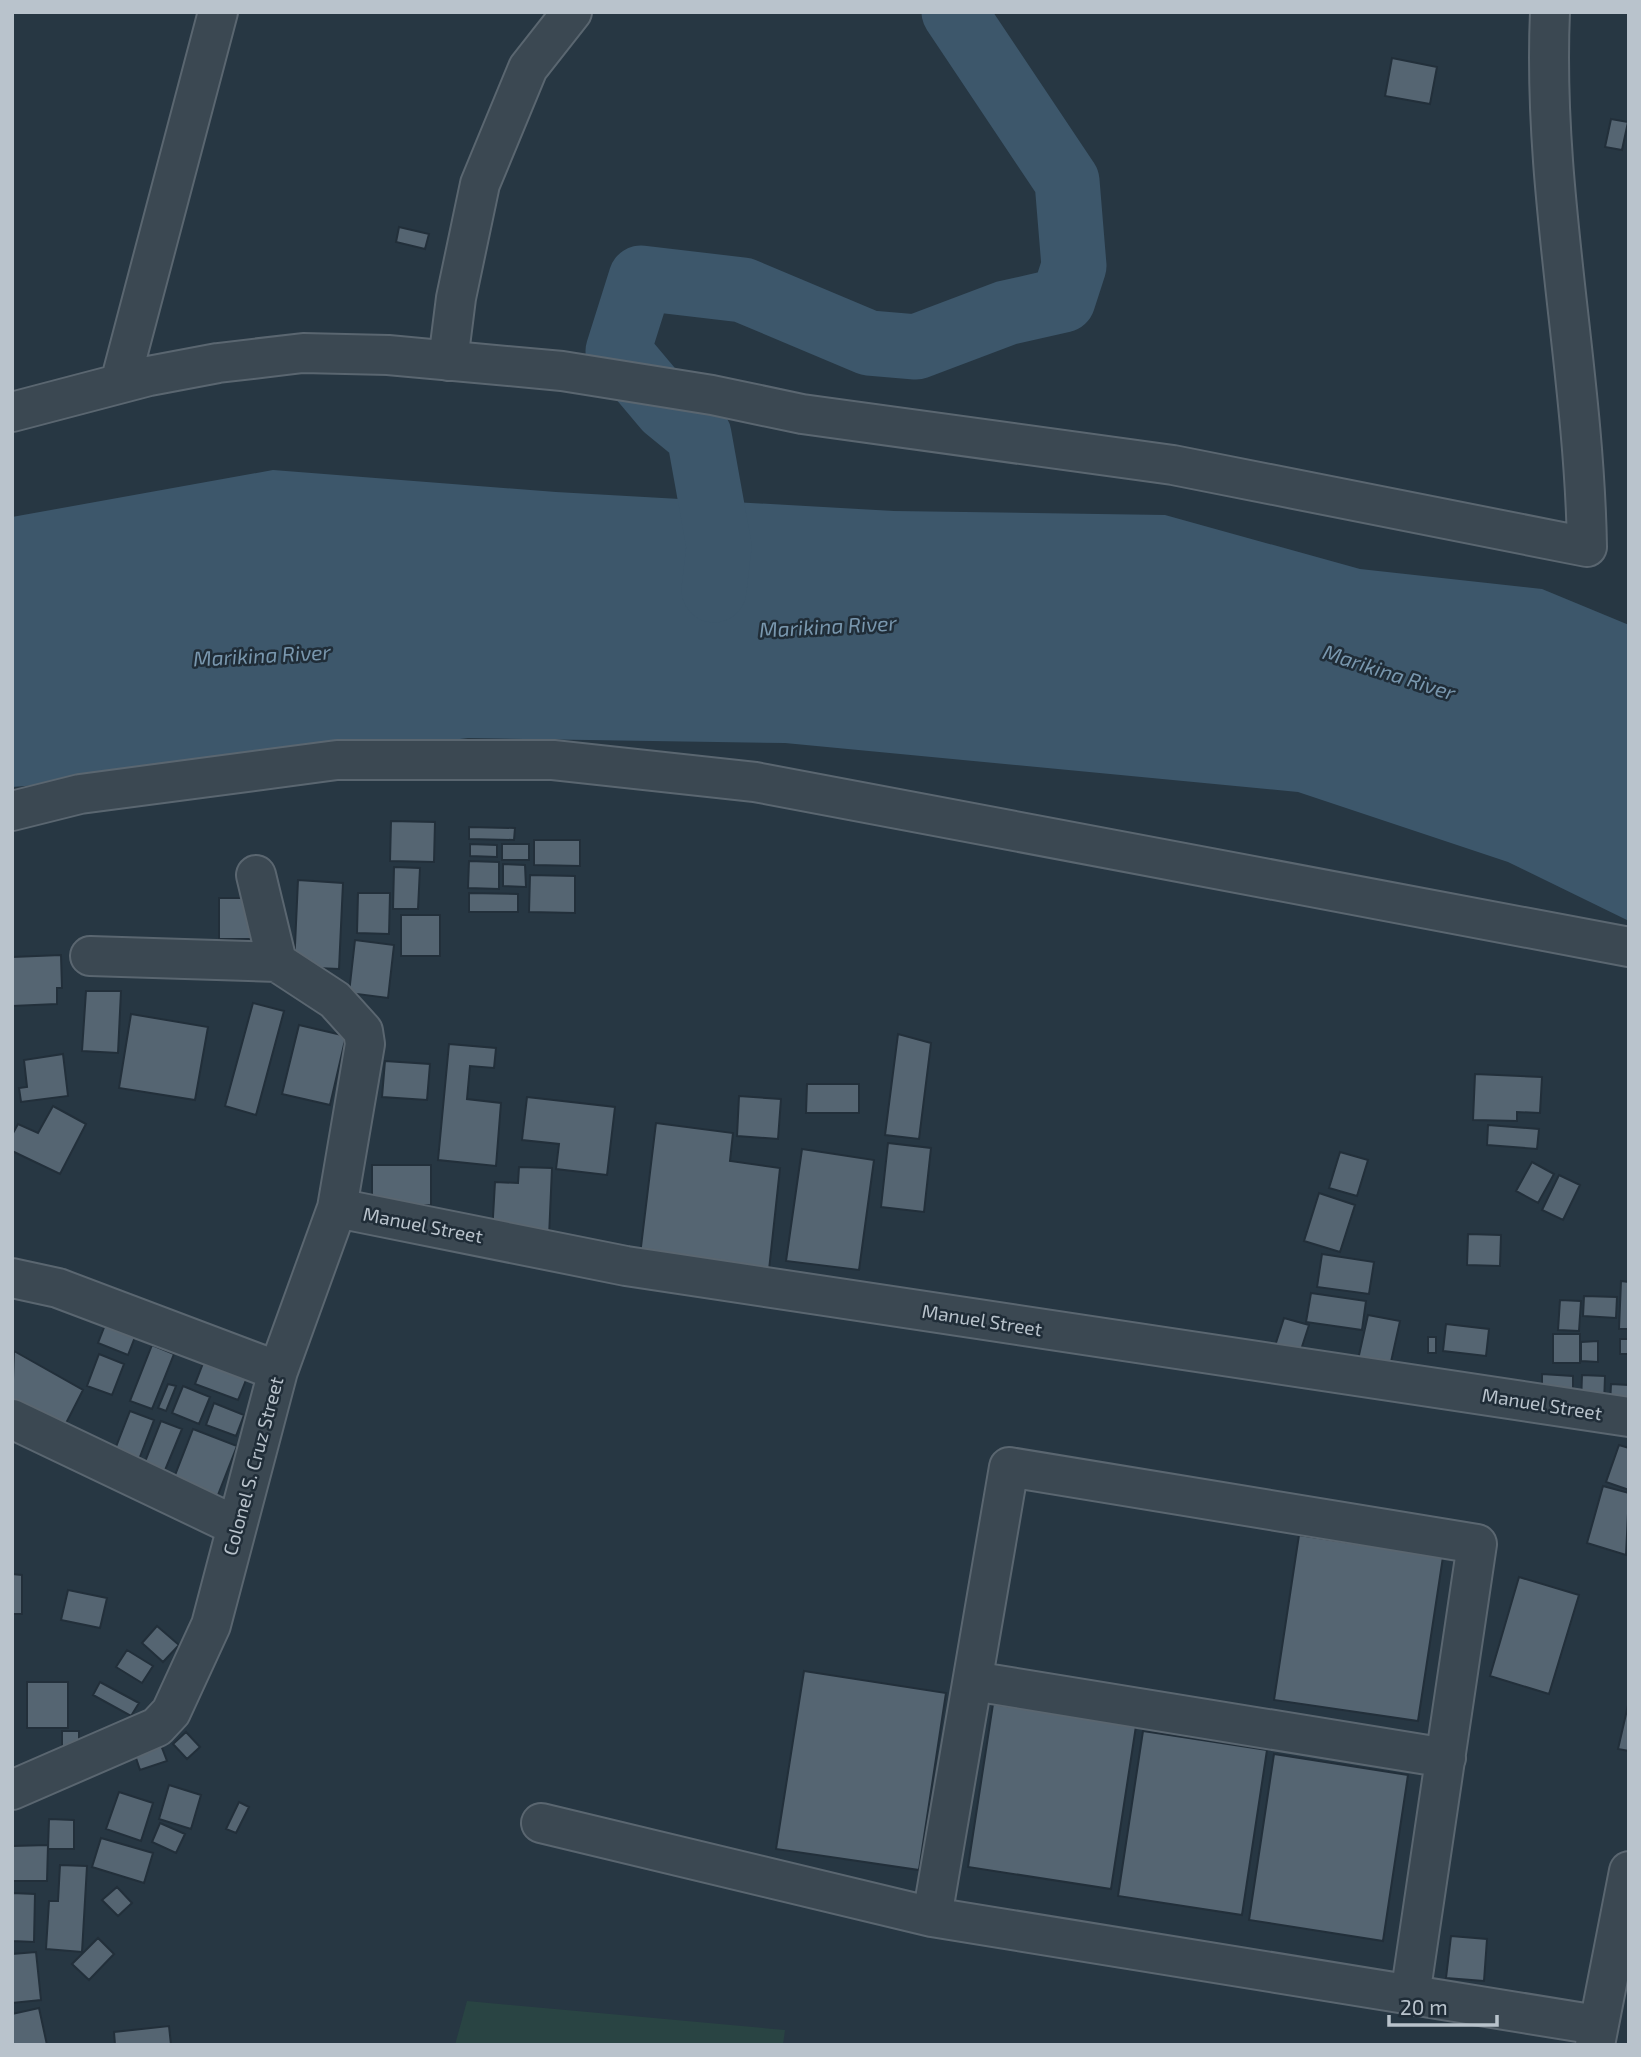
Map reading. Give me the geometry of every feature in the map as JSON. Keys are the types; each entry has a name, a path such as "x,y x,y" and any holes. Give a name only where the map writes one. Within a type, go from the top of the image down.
{"street":[{"path":"120,383 218,12"},
{"path":"448,361 456,298 480,184 528,68 572,12"},
{"path":"12,412 120,383 218,363 303,353 388,355 562,371 712,395 802,414 1173,465 1587,547 1579,390 1552,150 1549,12"},
{"path":"12,811 80,794 337,760 554,760 755,782 1629,947"},
{"path":"90,956 278,962 256,876"},
{"name":"Colonel S. Cruz Street","path":"12,1790 157,1727 165,1720 211,1625 278,1371 337,1208 365,1044 363,1031 335,1000 278,962"},
{"name":"Manuel Street","path":"337,1208 626,1266 1629,1417"},
{"path":"12,1278 58,1288 278,1371"},
{"path":"12,1419 236,1526"},
{"path":"932,1917 1009,1466 1477,1544 1410,1996"},
{"path":"973,1681 1446,1758"},
{"path":"541,1824 932,1917 1410,1996 1596,2035 1629,1871"}],"green space":[{"path":"467,2001 785,2030 783,2045 455,2045"}],"water":[{"name":"Marikina River","path":"273,470 556,492 894,511 1165,515 1360,569 1542,589 1629,625 1629,921 1508,862 1298,792 785,743 468,738 152,776 12,787 12,517"}],"building":[{"path":"1392,58 1437,67 1430,104 1385,96"},
{"path":"1611,119 1628,122 1622,150 1605,147"},
{"path":"399,227 429,234 425,249 396,242"},
{"path":"391,821 435,822 434,862 390,861"},
{"path":"469,827 515,828 514,840 469,839"},
{"path":"534,840 580,840 580,866 534,865"},
{"path":"470,844 497,845 497,857 470,856"},
{"path":"502,844 529,844 529,860 502,860"},
{"path":"469,861 499,862 499,889 468,888"},
{"path":"503,864 525,865 526,887 503,886"},
{"path":"394,867 420,868 418,909 393,909"},
{"path":"530,875 575,876 575,913 529,912"},
{"path":"298,880 343,883 339,969 294,967"},
{"path":"358,893 390,893 389,934 357,933"},
{"path":"469,893 518,894 518,912 469,912"},
{"path":"219,898 257,898 257,939 219,939"},
{"path":"401,915 440,915 440,956 401,956"},
{"path":"355,940 394,945 388,998 349,993"},
{"path":"61,955 62,988 57,988 57,1004 12,1006 12,957"},
{"path":"86,991 121,991 118,1053 82,1051"},
{"path":"253,1003 284,1011 256,1115 225,1106"},
{"path":"131,1014 208,1027 195,1100 119,1088"},
{"path":"299,1025 346,1036 330,1105 282,1094"},
{"path":"898,1034 931,1043 919,1139 885,1135"},
{"path":"449,1044 496,1048 494,1068 470,1066 467,1099 501,1103 496,1166 438,1160"},
{"path":"63,1054 68,1096 21,1102 19,1088 27,1087 24,1060"},
{"path":"385,1061 430,1064 427,1100 382,1097"},
{"path":"1475,1074 1542,1077 1540,1113 1517,1112 1517,1121 1473,1120"},
{"path":"807,1084 859,1084 859,1113 806,1113"},
{"path":"739,1096 781,1099 778,1139 737,1136"},
{"path":"527,1097 615,1107 607,1175 556,1169 559,1144 522,1140"},
{"path":"53,1106 86,1124 60,1174 12,1151 12,1135 18,1124 38,1133"},
{"path":"656,1123 733,1133 730,1161 780,1168 769,1270 640,1255"},
{"path":"1488,1125 1539,1129 1537,1149 1487,1145"},
{"path":"888,1143 931,1148 924,1212 881,1207"},
{"path":"802,1149 874,1160 859,1270 786,1261"},
{"path":"1340,1152 1368,1160 1357,1196 1329,1188"},
{"path":"1532,1162 1554,1174 1538,1203 1516,1191"},
{"path":"372,1165 431,1165 431,1205 372,1206"},
{"path":"519,1167 552,1168 549,1237 492,1234 495,1182 518,1183"},
{"path":"1559,1175 1580,1185 1563,1220 1542,1210"},
{"path":"1319,1193 1355,1205 1340,1252 1304,1241"},
{"path":"1468,1234 1501,1235 1500,1266 1467,1265"},
{"path":"1322,1254 1374,1262 1369,1294 1317,1287"},
{"path":"1621,1281 1629,1282 1629,1329 1619,1329"},
{"path":"1311,1293 1366,1301 1362,1330 1306,1322"},
{"path":"1584,1296 1617,1297 1616,1318 1583,1316"},
{"path":"1560,1300 1581,1301 1579,1331 1558,1330"},
{"path":"1368,1315 1400,1321 1389,1371 1357,1364"},
{"path":"1284,1318 1309,1325 1299,1356 1274,1349"},
{"path":"1446,1324 1489,1329 1486,1356 1443,1351"},
{"path":"105,1325 135,1337 128,1355 98,1343"},
{"path":"1553,1334 1580,1334 1580,1363 1553,1363"},
{"path":"1428,1337 1436,1337 1436,1353 1428,1353"},
{"path":"1620,1339 1629,1339 1629,1354 1620,1354"},
{"path":"1598,1341 1598,1362 1581,1361 1581,1342"},
{"path":"152,1345 174,1354 152,1409 130,1401"},
{"path":"14,1351 83,1390 61,1433 12,1407"},
{"path":"207,1353 250,1370 238,1400 195,1384"},
{"path":"99,1354 124,1364 112,1395 87,1386"},
{"path":"1542,1374 1573,1376 1573,1400 1542,1397"},
{"path":"1582,1375 1605,1376 1604,1404 1581,1403"},
{"path":"168,1384 176,1386 166,1411 158,1408"},
{"path":"1611,1384 1629,1385 1629,1407 1610,1405"},
{"path":"183,1386 210,1397 199,1424 172,1413"},
{"path":"214,1403 244,1415 236,1436 206,1425"},
{"path":"130,1411 154,1420 138,1462 114,1452"},
{"path":"161,1421 182,1429 163,1475 143,1467"},
{"path":"193,1429 237,1446 216,1500 172,1483"},
{"path":"1619,1445 1629,1448 1629,1490 1606,1482"},
{"path":"1603,1486 1629,1493 1626,1555 1587,1543"},
{"path":"1299,1535 1443,1557 1418,1721 1274,1700"},
{"path":"12,1574 22,1575 22,1614 12,1614"},
{"path":"1519,1577 1579,1595 1549,1694 1490,1676"},
{"path":"68,1590 107,1598 100,1628 61,1620"},
{"path":"157,1626 179,1645 163,1662 142,1643"},
{"path":"127,1650 153,1666 142,1683 116,1667"},
{"path":"804,1671 946,1693 919,1870 776,1849"},
{"path":"27,1682 68,1682 68,1728 27,1728"},
{"path":"100,1682 139,1703 131,1716 93,1695"},
{"path":"1629,1701 1629,1751 1618,1749"},
{"path":"993,1704 1136,1726 1111,1889 968,1867"},
{"path":"62,1731 79,1731 79,1754 62,1755"},
{"path":"1143,1731 1267,1750 1242,1915 1118,1896"},
{"path":"186,1732 200,1747 187,1759 173,1744"},
{"path":"159,1740 167,1761 140,1770 133,1749"},
{"path":"1274,1754 1408,1775 1383,1941 1249,1920"},
{"path":"169,1785 201,1795 191,1829 159,1819"},
{"path":"119,1792 153,1803 141,1841 106,1829"},
{"path":"239,1802 249,1807 236,1833 226,1829"},
{"path":"49,1819 74,1820 74,1849 48,1849"},
{"path":"160,1823 185,1834 176,1853 152,1842"},
{"path":"101,1838 153,1853 144,1883 92,1867"},
{"path":"48,1845 47,1881 12,1881 12,1846"},
{"path":"60,1865 87,1866 82,1952 46,1949 49,1901 58,1901"},
{"path":"117,1887 132,1903 118,1916 102,1900"},
{"path":"12,1893 35,1894 34,1942 12,1941"},
{"path":"1451,1936 1487,1939 1484,1981 1446,1978"},
{"path":"98,1938 114,1954 89,1980 72,1964"},
{"path":"36,1952 41,2000 12,2003 12,1954"},
{"path":"39,2008 47,2045 12,2045 12,2014"},
{"path":"169,2026 171,2045 115,2045 114,2032"}],"waterway":[{"path":"714,590 719,546 699,435 666,408 618,351 641,278 743,290 869,343 916,347 1006,313 1063,300 1074,266 1067,181 954,12"}]}
